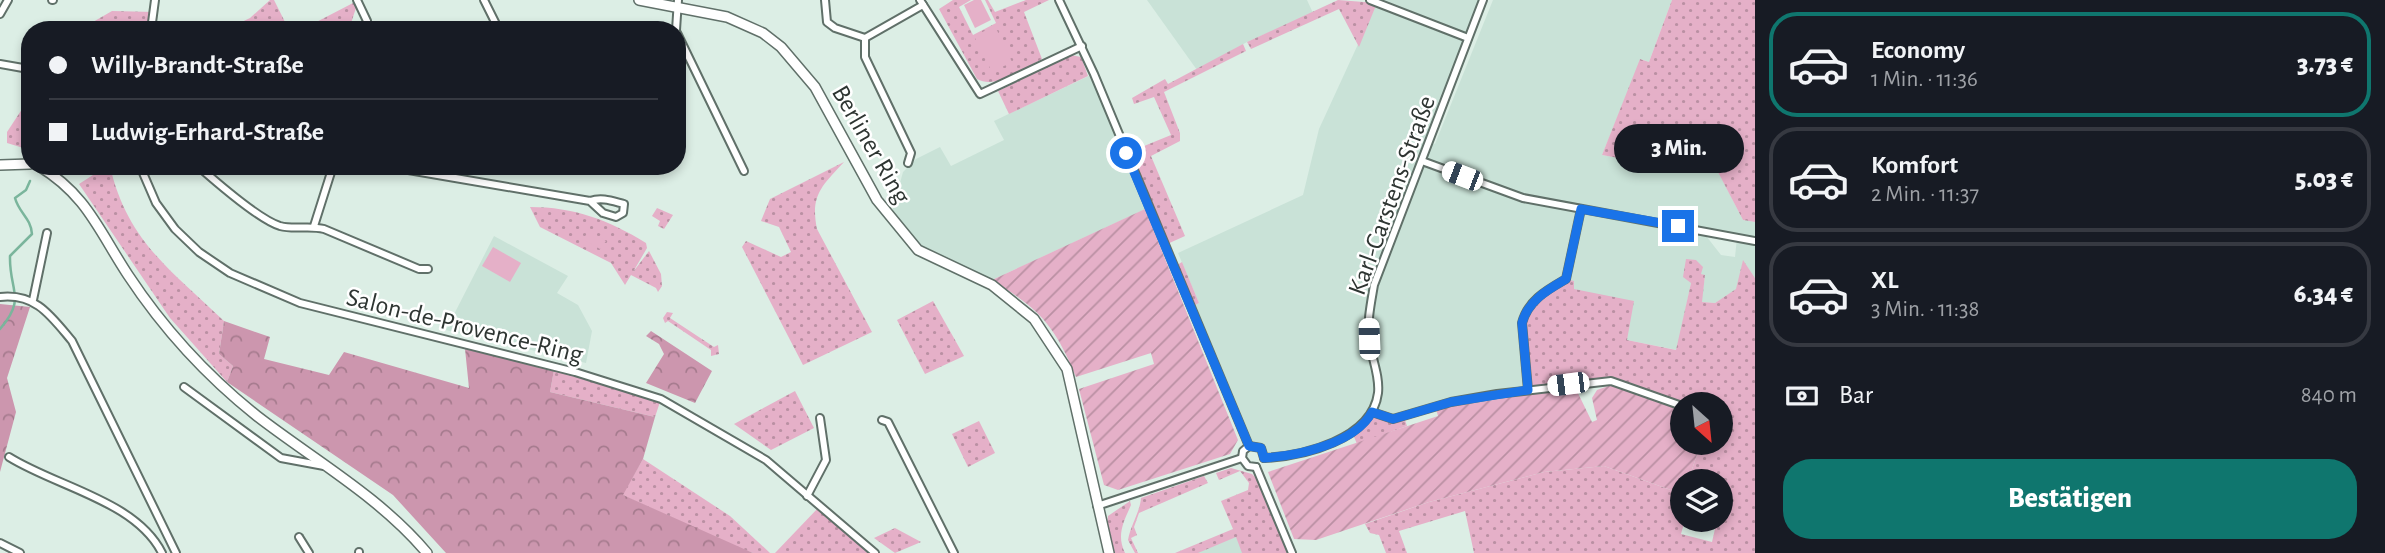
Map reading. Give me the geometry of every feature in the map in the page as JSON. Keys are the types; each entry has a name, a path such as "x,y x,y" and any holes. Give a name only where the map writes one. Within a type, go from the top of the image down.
{"street":[{"path":"0,14 8,0"},
{"path":"152,21 155,0"},
{"path":"357,0 367,21"},
{"path":"484,0 494,21"},
{"name":"Berliner Ring","path":"639,0 678,3 734,20 781,47 815,87 877,200 918,250 992,285 1034,319 1067,369 1109,553"},
{"path":"825,0 827,22 835,28 865,38 922,3 980,94 1082,46"},
{"path":"1059,0 1082,46 1249,446"},
{"path":"1370,0 1468,38"},
{"name":"Karl-Carstens-Straße","path":"1372,412 1378,391 1369,339 1374,285 1483,0"},
{"path":"677,21 678,3"},
{"path":"865,38 865,57 911,153 908,163"},
{"path":"686,50 744,171"},
{"path":"0,64 21,68"},
{"path":"1422,161 1523,198 1755,240"},
{"path":"0,165 21,164"},
{"path":"58,175 86,204 129,276 179,342 224,388 389,516 427,553"},
{"name":"Salon-de-Provence-Ring","path":"144,175 156,203 175,229 199,252 239,278 300,303 575,372 660,400 766,460 875,553"},
{"path":"210,175 275,225 294,230 314,226 346,236 419,269 428,269"},
{"path":"314,226 330,175"},
{"path":"438,175 590,201 598,198 624,204 623,213 616,217 603,213 590,201"},
{"path":"1528,390 1522,323 1532,302 1566,279 1581,209"},
{"path":"33,300 47,233"},
{"path":"0,297 33,300 47,311 72,341 176,553"},
{"path":"1256,467 1264,458 1284,457 1337,440 1361,427 1372,412 1393,419 1451,402 1611,381 1670,402"},
{"path":"184,387 281,458 326,466"},
{"path":"807,496 826,460 820,418"},
{"path":"882,420 888,422 954,553"},
{"path":"1256,467 1248,466 1242,458 1243,451 1249,446 1261,448 1264,458"},
{"path":"9,457 32,471 125,513 151,533 162,553"},
{"path":"1097,506 1242,458"},
{"path":"1256,467 1292,553"},
{"path":"299,537 309,553"},
{"path":"0,543 20,553"}],"shaded area":[{"path":"270,0 274,0 284,21 244,21"},
{"path":"953,0 971,0 959,7 973,35 996,23 985,0 988,0 995,12 1026,0 1049,0 1024,12 1042,59 1001,80 985,82 977,79 939,9"},
{"path":"981,0 991,20 975,28 964,5"},
{"path":"1147,0 1307,0 1313,13 1247,42 1197,70"},
{"path":"1338,0 1377,3 1359,47 1339,9 1251,49 1247,42"},
{"path":"1370,0 1483,0 1430,143 1435,144 1493,0 1672,0 1649,62 1641,59 1602,155 1689,171 1707,150 1743,220 1755,222 1755,278 1743,261 1737,289 1715,303 1701,302 1705,276 1701,274 1691,283 1677,350 1627,340 1528,390 1451,402 1284,457 1264,458 1263,453 1252,445 1191,307 1199,303 1178,253 1303,195 1319,129 1377,3","holes":["1703,232 1737,238 1735,257 1721,255"]},
{"path":"1672,0 1755,0 1755,222 1743,220 1707,151 1689,171 1602,155 1640,59 1649,62"},
{"path":"353,3 356,8 352,21 318,21"},
{"path":"112,11 155,12 153,21 95,21"},
{"path":"995,26 1012,62 992,72 974,36"},
{"path":"1243,44 1246,51 1164,92 1180,133 1180,141 1151,156 1185,236 1165,245 1127,153 1171,135 1154,97 1134,104 1132,98 1165,79 1168,84"},
{"path":"1071,55 1081,57 1088,76 1009,114 998,91"},
{"path":"1093,74 1150,207 992,280 934,256 909,238 892,212 903,172 916,159 940,147 951,166 1004,140 994,121"},
{"path":"21,111 21,147 7,143 7,132"},
{"path":"844,162 820,192 815,217 817,229 872,332 803,365 742,247 746,241 781,257 791,252 779,227 761,221 770,199"},
{"path":"93,175 113,175 128,215 140,235 169,269 224,321 219,354 233,366 227,382 170,318 79,184"},
{"path":"530,207 561,209 591,216 646,243 647,248 633,272 649,251 661,274 662,286 658,292 656,288 631,275 625,285 611,263 540,227"},
{"path":"657,208 673,215 664,229 658,226 660,221 652,216"},
{"path":"1145,209 1238,440 1230,454 1118,490 1104,485 1079,389 1154,364 1151,353 1076,377 1060,344 1044,320 1022,300 992,280"},
{"path":"589,231 606,241 600,249 583,239"},
{"path":"494,236 568,276 557,293 578,305 592,331 586,363 446,330"},
{"path":"493,247 521,263 510,282 482,266"},
{"path":"1686,259 1696,260 1703,267 1701,274 1705,275 1702,302 1715,303 1736,289 1743,260 1755,278 1755,553 1474,553 1465,511 1399,531 1407,553 1386,553 1379,535 1370,533 1365,524 1429,502 1544,472 1604,466 1670,490 1670,532 1682,532 1712,542 1714,532 1733,532 1733,469 1692,469 1697,455 1733,455 1733,392 1670,392 1670,400 1611,381 1531,389 1522,323 1532,302 1566,279 1574,281 1574,289 1634,301 1627,340 1676,350 1691,283 1683,277"},
{"path":"1182,262 1199,303 1191,307 1174,267"},
{"path":"933,301 964,356 925,374 897,320"},
{"path":"667,312 673,313 670,318 714,347 718,345 719,354 711,356 711,350 668,321 665,323 663,318"},
{"path":"554,370 575,372 661,399 655,417 550,392"},
{"path":"1614,384 1670,406 1670,455 1697,455 1692,469 1670,469 1670,490 1604,466 1544,472 1429,502 1316,540 1294,539 1268,472 1438,416 1436,409 1575,387 1592,422 1597,420 1592,398 1597,390"},
{"path":"795,391 814,428 771,450 734,424"},
{"path":"1372,412 1386,418 1404,417 1407,426 1357,444 1352,432"},
{"path":"979,421 995,453 968,467 952,434"},
{"path":"643,459 730,516 770,553 753,553 739,548 622,495"},
{"path":"1231,468 1252,474 1258,480 1287,553 1242,553 1236,537 1198,553 1175,553 1233,529 1221,501 1248,490 1249,483 1240,471 1219,480 1216,473"},
{"path":"1204,476 1208,483 1139,513 1134,527 1137,535 1131,538 1138,553 1135,553 1128,540 1141,498"},
{"path":"1130,501 1121,534 1125,553 1114,553 1107,524 1108,516"},
{"path":"819,507 875,553 775,553"},
{"path":"1271,516 1287,553 1180,553"},
{"path":"895,528 921,542 895,553 874,538"}],"green space":[{"path":"0,304 30,307 7,378 16,412 0,472"},
{"path":"224,321 270,337 264,359 329,375 344,352 469,388 465,349 554,370 550,392 655,417 643,459 623,495 753,553 446,553 393,495 227,382 233,366 219,354"},
{"path":"651,331 712,371 695,403 646,383 664,354 659,344 646,336"}],"waterway":[{"path":"0,329 15,302 10,256 32,234 15,198 26,190 30,181"}],"route":[{"path":"1126,153 1249,446 1261,448 1264,458 1284,457 1337,440 1361,427 1372,412 1393,419 1451,402 1528,390 1522,323 1532,302 1566,279 1570,271 1581,209 1678,226"}]}
